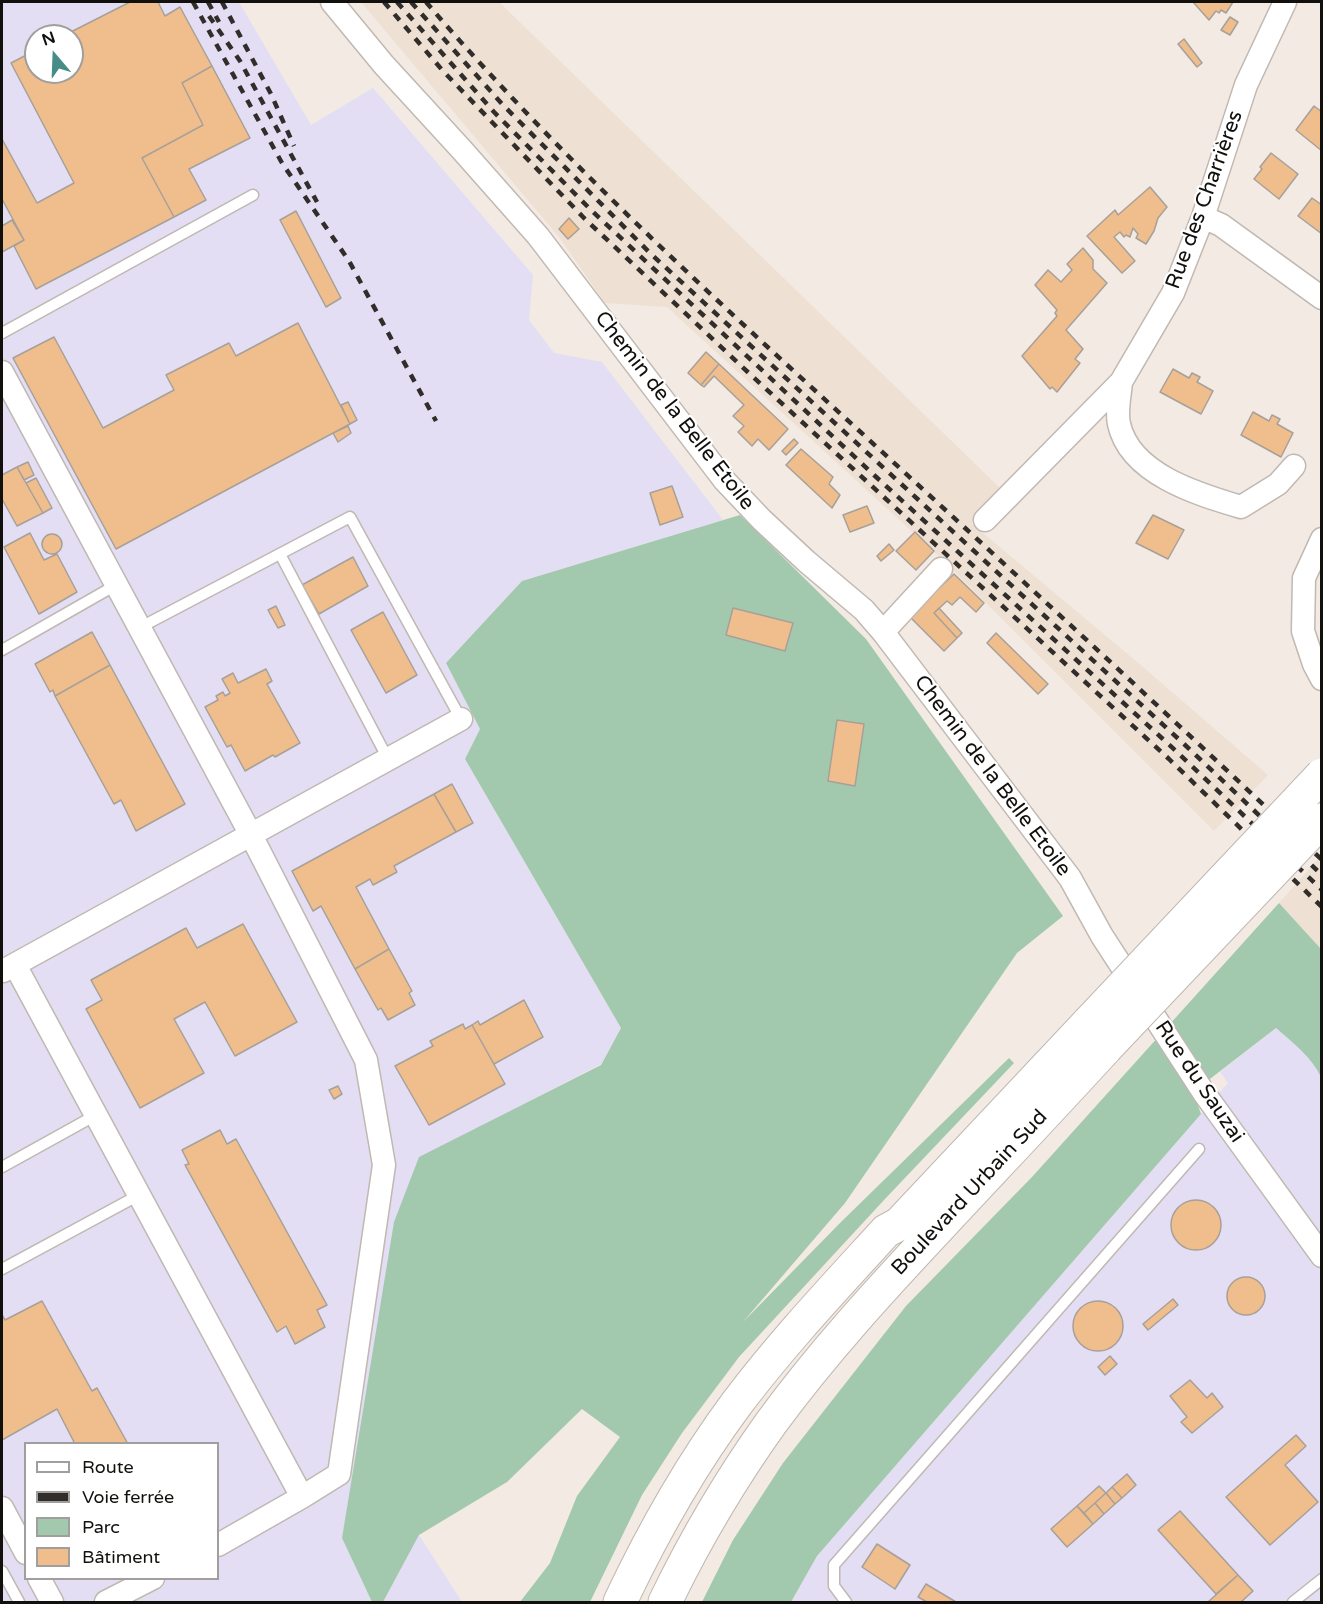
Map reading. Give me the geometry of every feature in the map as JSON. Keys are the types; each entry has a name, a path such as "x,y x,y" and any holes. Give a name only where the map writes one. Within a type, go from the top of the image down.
{"highway":[{"name":"Boulevard Urbain Sud","path":"665,1602 691,1551 743,1465 771,1423 819,1361 1322,775"},
{"name":"Boulevard Urbain Sud","path":"899,1224 1322,820"},
{"path":"598,1602 667,1478 726,1392 788,1318 872,1230 899,1224"},
{"path":"620,1602 665,1514 707,1446 738,1402 799,1327 886,1231 899,1224"},
{"path":"638,1602 673,1531 732,1437 809,1334 894,1238 899,1224"}],"street":[{"name":"Chemin de la Belle Etoile","path":"332,2 384,65 538,236 725,481 806,561 864,610 883,632 1070,878 1084,903"},
{"name":"Rue des Charrières","path":"985,520 1121,382 1173,293 1203,217 1246,85 1285,2"},
{"path":"1203,217 1221,225 1322,298"},
{"path":"2,372 250,835 366,1060 384,1165 339,1474 219,1544"},
{"path":"1121,382 1118,423 1130,452 1153,471 1201,495 1241,507 1278,484 1294,466"},
{"path":"1318,672 1303,631 1304,578 1322,539"},
{"path":"883,632 941,569"},
{"path":"302,1497 96,1115 8,968 461,719"},
{"name":"Rue du Sauzai","path":"1084,903 1102,936 1204,1093 1322,1256"},
{"path":"2,1508 24,1549"},
{"path":"40,1580 52,1602"},
{"path":"106,1602 149,1580"}],"lane":[{"path":"2,333 253,195"},
{"path":"139,628 350,517 461,719"},
{"path":"280,554 388,759"},
{"path":"2,650 116,585"},
{"path":"2,1167 96,1115"},
{"path":"846,1602 834,1586 834,1565 1198,1149"},
{"path":"2,1269 139,1195"},
{"path":"2,1571 19,1602"},
{"path":"1293,1602 1322,1579"}],"shaded area":[{"path":"2,2 239,2 311,125 373,88 533,275 529,320 554,353 602,362 723,520 522,581 446,663 480,729 465,759 621,1028 601,1064 419,1158 342,1538 372,1602 2,1602"},
{"path":"361,2 499,2 1000,488 971,523 1268,775 1214,831 942,559 667,307 605,303 559,237"},
{"path":"1321,856 1321,949 1279,903"},
{"path":"1321,975 1321,1602 791,1602 817,1556 1228,1083 1220,1072 1276,1028"},
{"path":"419,1535 462,1602 383,1602"}],"green space":[{"path":"740,515 866,639 1063,916 1017,953 845,1203 743,1322 841,1222 1009,1058 1014,1063 739,1357 682,1433 642,1495 590,1602 520,1602 550,1563 577,1496 620,1437 582,1409 507,1482 419,1535 383,1602 372,1602 342,1538 394,1222 419,1157 601,1065 621,1028 465,759 480,729 446,663 522,581"},
{"path":"1279,903 1321,949 1321,1077 1307,1056 1276,1028 1193,1092 1201,1114 817,1556 791,1602 702,1602 733,1540 783,1463 906,1306 1032,1177"}],"building":[{"path":"130,2 158,2 165,16 180,7 212,66 182,83 203,125 142,158 174,217 36,289 14,246 24,240 2,199 2,139 37,203 74,183 11,63 24,56 24,84 84,84 84,25"},
{"path":"1193,2 1233,2 1226,13 1221,10 1219,13 1216,11 1209,20"},
{"path":"1230,17 1238,22 1230,35 1221,30"},
{"path":"1184,39 1202,63 1197,67 1178,44"},
{"path":"212,66 250,138 189,169 206,200 174,217 142,158 203,125 182,83"},
{"path":"1314,106 1322,112 1322,151 1296,130"},
{"path":"1271,153 1298,174 1279,199 1254,179"},
{"path":"1150,187 1167,207 1158,218 1154,231 1146,244 1136,238 1138,234 1133,228 1130,237 1126,235 1124,237 1120,232 1114,237 1135,261 1122,273 1087,236 1115,210 1118,215"},
{"path":"1312,198 1322,205 1322,234 1298,216"},
{"path":"296,211 341,298 326,307 280,220"},
{"path":"569,218 579,229 568,239 559,229"},
{"path":"12,220 24,240 2,252 2,226"},
{"path":"1083,248 1093,260 1093,269 1107,283 1066,330 1083,349 1075,359 1080,363 1057,392 1052,387 1050,389 1022,356 1057,316 1055,313 1057,310 1035,285 1048,270 1061,282 1072,270 1067,264"},
{"path":"298,323 350,424 116,549 13,358 54,337 103,428 174,390 166,375 229,343 236,356"},
{"path":"706,352 719,364 701,385 688,373"},
{"path":"719,364 788,429 769,450 758,439 752,446 738,432 744,426 733,416 744,405 714,376 704,387 701,385"},
{"path":"1173,369 1189,378 1192,373 1200,377 1197,382 1213,391 1201,414 1160,392"},
{"path":"348,402 357,420 350,424 341,405"},
{"path":"1253,412 1269,421 1272,415 1280,419 1277,424 1293,433 1281,457 1241,435"},
{"path":"348,426 351,433 338,442 333,433"},
{"path":"794,439 798,443 786,455 782,451"},
{"path":"801,449 833,477 829,484 840,495 832,508 786,465"},
{"path":"28,462 34,475 24,480 17,467"},
{"path":"17,467 43,513 17,526 2,499 2,475"},
{"path":"36,478 52,508 43,513 26,483"},
{"path":"672,486 683,517 660,525 650,493"},
{"path":"867,506 874,523 850,532 843,515"},
{"path":"1153,515 1184,530 1168,559 1136,543"},
{"path":"915,532 934,551 916,570 896,551"},
{"path":"30,533 44,560 57,554 77,592 39,614 4,547"},
{"path":"52,534 59,537 62,544 59,551 52,554 45,551 42,544 45,537"},
{"path":"889,544 894,550 881,561 877,556"},
{"path":"353,557 368,586 319,614 302,585"},
{"path":"954,574 984,603 976,612 960,597 952,605 947,601 934,613 957,638 944,651 911,618 911,615"},
{"path":"276,606 285,625 278,628 268,610"},
{"path":"733,608 793,623 785,651 726,635"},
{"path":"939,608 962,633 957,638 934,613"},
{"path":"383,612 417,675 386,693 351,630"},
{"path":"92,632 110,665 55,696 53,690 50,692 35,664"},
{"path":"996,633 1048,684 1038,694 987,643"},
{"path":"110,665 185,804 136,831 121,800 114,804 55,696"},
{"path":"266,669 272,681 267,684 300,743 245,771 231,745 227,747 205,707 218,700 216,696 223,692 225,696 230,693 222,679 233,673 238,683"},
{"path":"837,720 864,724 855,786 828,781"},
{"path":"452,784 473,823 456,832 434,794"},
{"path":"434,794 456,832 394,866 397,872 373,885 370,879 356,887 389,949 355,969 321,906 313,911 292,871"},
{"path":"243,924 297,1022 235,1056 205,1002 174,1019 204,1073 140,1108 86,1009 102,1000 91,980 186,928 197,948"},
{"path":"389,949 412,991 409,993 415,1005 388,1020 381,1008 378,1010 355,969"},
{"path":"524,1000 543,1037 494,1064 472,1025 478,1021 480,1025"},
{"path":"463,1024 465,1029 472,1025 505,1084 429,1125 395,1066 433,1046 430,1041"},
{"path":"338,1086 342,1094 334,1099 329,1090"},
{"path":"220,1130 227,1144 236,1139 327,1305 317,1310 325,1327 295,1344 286,1326 277,1332 185,1165 189,1164 182,1150"},
{"path":"1191,1200 1201,1200 1214,1207 1221,1220 1221,1230 1214,1243 1201,1250 1191,1250 1182,1246 1175,1239 1171,1230 1171,1220 1175,1211 1182,1204"},
{"path":"1246,1277 1253,1278 1259,1283 1264,1289 1264,1303 1259,1309 1253,1314 1246,1315 1239,1314 1233,1309 1228,1303 1227,1296 1228,1289 1233,1283 1239,1278"},
{"path":"1173,1299 1178,1305 1148,1330 1143,1324"},
{"path":"42,1301 92,1391 97,1388 127,1442 74,1442 57,1409 2,1440 2,1315 5,1320"},
{"path":"1093,1301 1103,1301 1116,1308 1123,1321 1123,1331 1116,1344 1103,1351 1093,1351 1084,1347 1077,1340 1073,1331 1073,1321 1077,1312 1084,1305"},
{"path":"1110,1356 1117,1364 1105,1375 1098,1367"},
{"path":"1190,1380 1207,1398 1212,1393 1223,1407 1192,1433 1181,1422 1187,1417 1170,1396"},
{"path":"1296,1435 1306,1446 1285,1465 1318,1502 1270,1545 1226,1497"},
{"path":"1127,1474 1136,1485 1122,1498 1112,1487"},
{"path":"1099,1486 1106,1493 1084,1513 1077,1506"},
{"path":"1112,1487 1122,1498 1115,1504 1106,1493"},
{"path":"1106,1493 1115,1504 1104,1514 1095,1503"},
{"path":"1095,1503 1104,1514 1093,1524 1084,1513"},
{"path":"1077,1506 1093,1524 1067,1547 1051,1529"},
{"path":"1180,1511 1238,1575 1216,1594 1158,1530"},
{"path":"877,1544 910,1565 895,1589 862,1567"},
{"path":"1238,1575 1253,1591 1241,1602 1208,1602"},
{"path":"926,1584 956,1602 927,1602 918,1597"}],"railway":[{"path":"193,2 282,163 349,261 436,421"},
{"path":"208,2 219,22"},
{"path":"222,2 271,94 294,146"},
{"path":"384,2 443,71 584,218 752,376 1169,759 1322,907"},
{"path":"397,2 494,112 591,210 874,475 1176,751 1322,890"},
{"path":"411,2 503,105 651,254 1184,744 1322,875"},
{"path":"426,2 527,114 634,221 1322,860"},
{"path":"209,16 240,61 317,202"}]}
